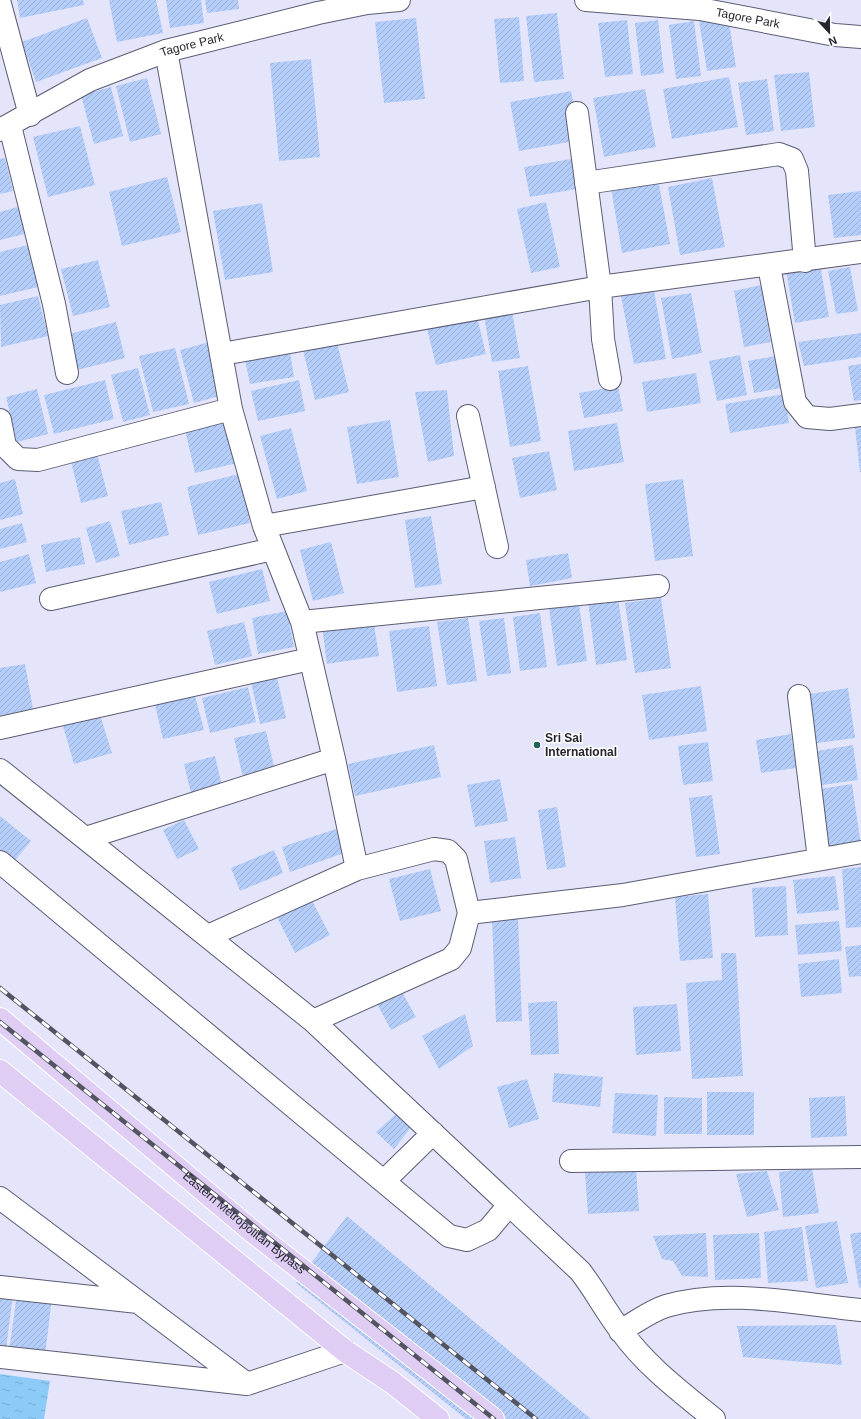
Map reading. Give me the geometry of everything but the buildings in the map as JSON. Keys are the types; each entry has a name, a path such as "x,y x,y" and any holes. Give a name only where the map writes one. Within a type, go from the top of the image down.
{"main road":[{"name":"Eastern Metropolitan Bypass","path":"0,1019 252,1231 493,1419"},
{"path":"0,1071 345,1351 393,1383 438,1419"}],"street":[{"name":"Tagore Park","path":"5,128 90,80 166,51 318,13 399,0"},
{"name":"Tagore Park","path":"586,0 700,5 835,35 861,37"},
{"path":"0,4 30,115"},
{"path":"166,51 231,409 264,526 302,622 334,759 357,869"},
{"path":"578,113 610,379"},
{"path":"5,128 54,304 67,373"},
{"path":"586,183 779,154 792,159 797,171 805,261"},
{"path":"222,354 600,287 769,266 861,252"},
{"path":"769,266 795,402 807,417 830,419 861,415"},
{"path":"0,420 5,446 18,459 38,460 231,409"},
{"path":"468,416 497,547"},
{"path":"264,526 484,487"},
{"path":"51,599 273,549"},
{"path":"302,622 658,586"},
{"path":"0,728 310,659"},
{"path":"799,696 819,859"},
{"path":"86,838 334,759"},
{"path":"0,770 313,1021 580,1271 593,1287 620,1331 651,1366 714,1419"},
{"path":"208,936 357,869 434,849 448,851 456,859 469,913 460,948 451,959 313,1021"},
{"path":"469,913 623,895 861,852"},
{"path":"0,862 449,1236 467,1240 488,1230 509,1205"},
{"path":"384,1181 433,1133"},
{"path":"571,1161 861,1157"},
{"path":"0,1198 247,1384"},
{"path":"0,1287 138,1302"},
{"path":"620,1331 664,1307 695,1299 727,1296 861,1310"},
{"path":"0,1357 247,1384 345,1351"}],"water":[{"path":"0,1374 50,1381 44,1419 0,1419"}],"railway":[{"path":"0,988 536,1419"},
{"path":"0,1022 494,1419"}],"place":[{"name":"Sri Sai International","path":"537,745"}]}
